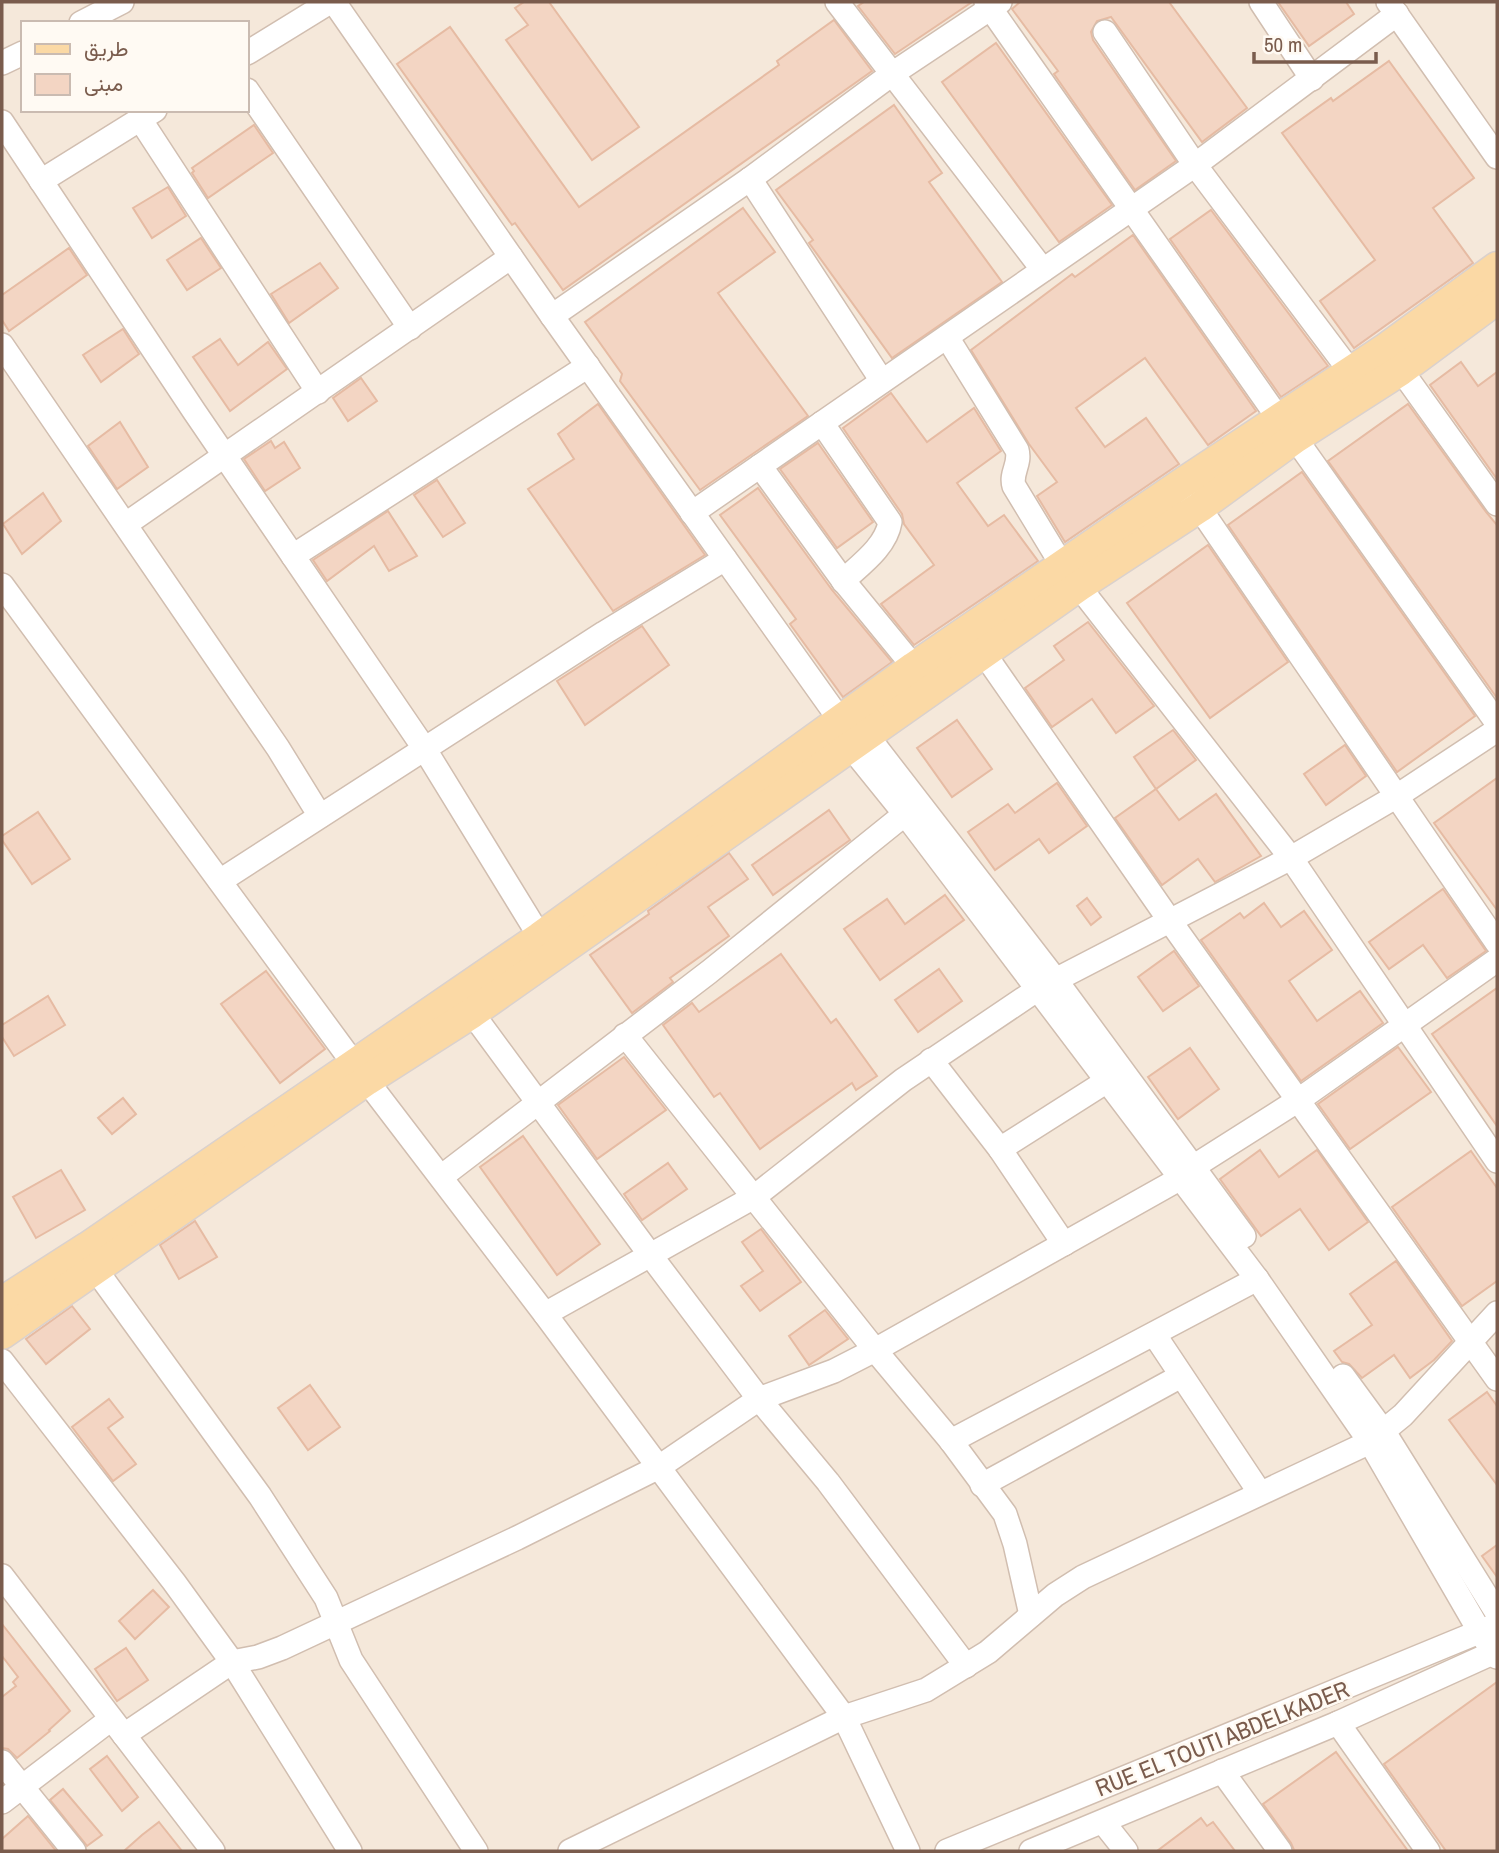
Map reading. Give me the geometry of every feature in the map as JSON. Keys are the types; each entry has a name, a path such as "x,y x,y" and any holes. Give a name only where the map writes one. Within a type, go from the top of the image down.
{"main road":[{"path":"2,1302 360,1072 471,1013 847,726 914,667 1071,576 1200,507 1350,370 1393,359 1497,267"},
{"path":"2,1334 96,1270 540,937 847,726 983,652 1181,484 1287,429 1393,359 1497,299"}],"street":[{"path":"85,21 122,2"},
{"path":"248,52 332,2 725,559 847,726 1187,1172 1377,1437 1497,1613"},
{"path":"837,2 1043,270"},
{"path":"1261,2 1312,79"},
{"path":"552,316 750,179 992,4 1130,209 1497,723"},
{"path":"692,513 1195,165 1312,79 1392,8 1497,157"},
{"path":"1105,32 1195,165 1350,370"},
{"path":"2,63 21,53"},
{"path":"248,91 410,328"},
{"path":"41,181 148,115 318,392"},
{"path":"2,122 424,748 540,937"},
{"path":"750,179 882,381"},
{"path":"126,524 511,257"},
{"path":"947,337 1017,450 1019,463 1012,476 1014,486 1071,576 1291,858 1497,1161"},
{"path":"2,345 278,748 320,816"},
{"path":"1393,359 1497,504"},
{"path":"293,556 588,366"},
{"path":"822,423 890,522 880,545 843,582"},
{"path":"760,466 843,582 914,667"},
{"path":"1181,484 1200,507 1497,943"},
{"path":"220,881 604,633 725,559"},
{"path":"6,600 545,1314 844,1717 908,1851"},
{"path":"983,652 1170,921 1300,1099 1497,1379"},
{"path":"847,726 905,814 1046,984 1107,1080 1187,1172 1257,1279 1377,1437 1488,1628 1496,1654"},
{"path":"545,1314 754,1197 931,1060 1046,984 1291,858 1397,796 1497,730"},
{"path":"441,1177 709,972 905,814"},
{"path":"2,1802 117,1727 232,1662 270,1653 517,1538 659,1467 759,1399 834,1370 875,1350 1064,1244 1187,1172 1300,1099 1497,960"},
{"path":"471,1013 650,1256 759,1399 828,1482 966,1666"},
{"path":"625,1035 875,1350 951,1441 1005,1514 1011,1527 1031,1615"},
{"path":"931,1060 999,1149 1064,1244"},
{"path":"999,1149 1107,1080"},
{"path":"96,1270 260,1496 326,1598 355,1667 476,1851"},
{"path":"951,1441 1257,1279"},
{"path":"572,1851 844,1717 926,1690 988,1652 1031,1615 1083,1577 1377,1437 1403,1415 1497,1313"},
{"path":"1154,1334 1260,1493"},
{"path":"2,1361 174,1582 232,1662 351,1851"},
{"path":"982,1485 1181,1376"},
{"path":"2,1576 213,1851"},
{"name":"RUE EL TOUTI ABDELKADER","path":"947,1851 1488,1628"},
{"name":"RUE EL TOUTI ABDELKADER","path":"1031,1851 1496,1654"},
{"path":"1338,1723 1428,1851"},
{"path":"2,1762 74,1851"},
{"path":"1222,1771 1280,1851"},
{"path":"1103,1822 1126,1851"}],"shaded area":[{"path":"2,2 1497,2 1497,1851 2,1851"}],"building":[{"path":"524,2 549,2 639,127 592,160 506,40 528,25 515,8"},
{"path":"864,2 972,2 895,54 858,6"},
{"path":"1020,2 1169,2 1247,108 1202,142 1111,17 1097,21 1091,32 1093,40 1176,161 1135,190 1054,74 1058,71 1012,9"},
{"path":"1278,2 1346,2 1354,14 1309,46"},
{"path":"834,20 872,71 563,290 515,223 512,225 397,64 450,27 579,207 779,65 777,61"},
{"path":"996,43 1112,205 1059,242 942,82"},
{"path":"1389,61 1474,178 1433,208 1473,263 1354,348 1320,301 1375,260 1282,133"},
{"path":"894,105 942,173 929,182 1002,282 892,358 809,243 813,240 776,190"},
{"path":"254,125 273,153 208,198 192,173 192,168"},
{"path":"168,187 186,216 152,238 133,208"},
{"path":"743,208 775,252 718,293 808,416 700,490 620,381 622,374 585,322"},
{"path":"1211,210 1328,366 1281,397 1170,239"},
{"path":"1133,235 1256,411 1208,445 1145,358 1076,408 1105,447 1146,418 1179,464 1065,542 1037,496 1057,482 1029,444 971,350 1072,274 1075,277"},
{"path":"201,238 221,268 187,290 167,260"},
{"path":"69,248 87,275 9,331 2,320 2,295"},
{"path":"320,263 338,288 289,323 271,294"},
{"path":"123,329 139,354 101,382 83,355"},
{"path":"220,339 238,365 268,342 287,369 230,411 193,357"},
{"path":"1461,362 1478,386 1497,372 1497,479 1430,385"},
{"path":"361,378 377,401 348,421 333,398"},
{"path":"891,393 927,442 974,408 1001,451 957,483 988,526 1004,515 1038,561 914,645 881,604 934,565 904,524 902,514 843,428"},
{"path":"598,404 705,555 613,611 528,489 574,459 558,434"},
{"path":"1408,404 1497,525 1497,698 1328,461"},
{"path":"120,422 148,467 117,489 88,446"},
{"path":"271,441 275,448 284,442 300,468 265,491 244,459"},
{"path":"818,443 873,522 837,548 780,469"},
{"path":"1302,472 1475,716 1397,772 1228,525"},
{"path":"437,480 465,523 443,537 414,495"},
{"path":"758,488 832,590 892,662 843,697 790,624 796,619 720,515"},
{"path":"43,493 61,521 22,554 3,524"},
{"path":"388,511 417,556 389,571 374,546 327,581 313,560"},
{"path":"1208,545 1288,662 1210,718 1127,603"},
{"path":"1088,622 1154,706 1116,733 1092,699 1052,727 1025,688 1064,660 1054,646"},
{"path":"642,626 669,665 585,725 557,681"},
{"path":"957,720 992,769 952,797 917,748"},
{"path":"1173,730 1196,760 1156,789 1134,757"},
{"path":"1345,745 1366,776 1326,805 1304,774"},
{"path":"1497,778 1497,910 1434,823"},
{"path":"1057,783 1087,826 1049,853 1039,839 995,870 968,832 1008,804 1015,813"},
{"path":"1156,789 1179,820 1216,794 1261,856 1215,882 1198,859 1162,885 1115,818"},
{"path":"829,810 850,840 773,895 752,865"},
{"path":"38,812 70,859 32,884 2,840 2,836"},
{"path":"729,853 748,879 708,907 729,936 670,978 673,982 632,1013 590,955"},
{"path":"1443,889 1486,951 1447,978 1423,945 1389,969 1369,942"},
{"path":"945,895 964,920 880,980 844,929 887,899 905,924"},
{"path":"1087,898 1101,917 1091,925 1077,906"},
{"path":"1264,903 1281,927 1304,911 1332,950 1289,981 1317,1021 1360,991 1383,1023 1301,1081 1201,940 1240,913 1244,918"},
{"path":"1174,951 1199,986 1163,1011 1138,977"},
{"path":"781,954 831,1023 836,1019 877,1076 856,1090 852,1083 760,1149 720,1093 714,1097 663,1025 692,1003 699,1012"},
{"path":"939,969 962,1001 918,1032 895,1000"},
{"path":"266,971 325,1049 280,1083 221,1004"},
{"path":"1497,988 1497,1126 1432,1034"},
{"path":"48,996 65,1025 14,1056 2,1037 2,1025"},
{"path":"1398,1047 1431,1092 1350,1149 1318,1104"},
{"path":"1190,1048 1219,1089 1178,1119 1148,1077"},
{"path":"624,1057 666,1110 597,1159 558,1105"},
{"path":"123,1098 136,1114 112,1134 98,1118"},
{"path":"523,1136 600,1244 557,1275 480,1167"},
{"path":"1260,1150 1279,1177 1317,1150 1368,1222 1329,1250 1300,1209 1261,1236 1220,1179"},
{"path":"1471,1151 1497,1188 1497,1281 1462,1306 1392,1207"},
{"path":"668,1163 687,1189 642,1220 624,1194"},
{"path":"61,1170 85,1210 36,1238 13,1197"},
{"path":"195,1221 217,1257 179,1279 160,1245"},
{"path":"761,1229 801,1282 760,1311 741,1286 763,1271 742,1242"},
{"path":"1396,1261 1452,1341 1434,1360 1410,1378 1394,1355 1362,1378 1349,1364 1342,1362 1334,1351 1372,1325 1350,1294"},
{"path":"72,1306 90,1329 46,1364 26,1339"},
{"path":"825,1310 848,1339 809,1365 789,1336"},
{"path":"310,1385 340,1427 308,1450 278,1408"},
{"path":"1487,1392 1497,1406 1497,1485 1449,1420"},
{"path":"109,1399 123,1417 108,1428 136,1464 113,1481 72,1427"},
{"path":"1497,1545 1497,1577 1482,1556"},
{"path":"153,1590 169,1607 135,1639 119,1621"},
{"path":"2,1624 70,1711 17,1758 8,1749 2,1748 2,1697 16,1686 13,1682 18,1677 2,1656"},
{"path":"126,1648 148,1680 117,1701 95,1669"},
{"path":"1497,1682 1497,1851 1446,1851 1384,1764"},
{"path":"1336,1752 1408,1851 1294,1850 1263,1804"},
{"path":"107,1756 138,1797 122,1811 90,1769"},
{"path":"63,1789 102,1835 87,1846 50,1800"},
{"path":"28,1816 56,1851 2,1851 2,1839"},
{"path":"1201,1818 1207,1826 1213,1822 1235,1851 1157,1851"},
{"path":"159,1822 182,1851 124,1851 142,1835"}]}
